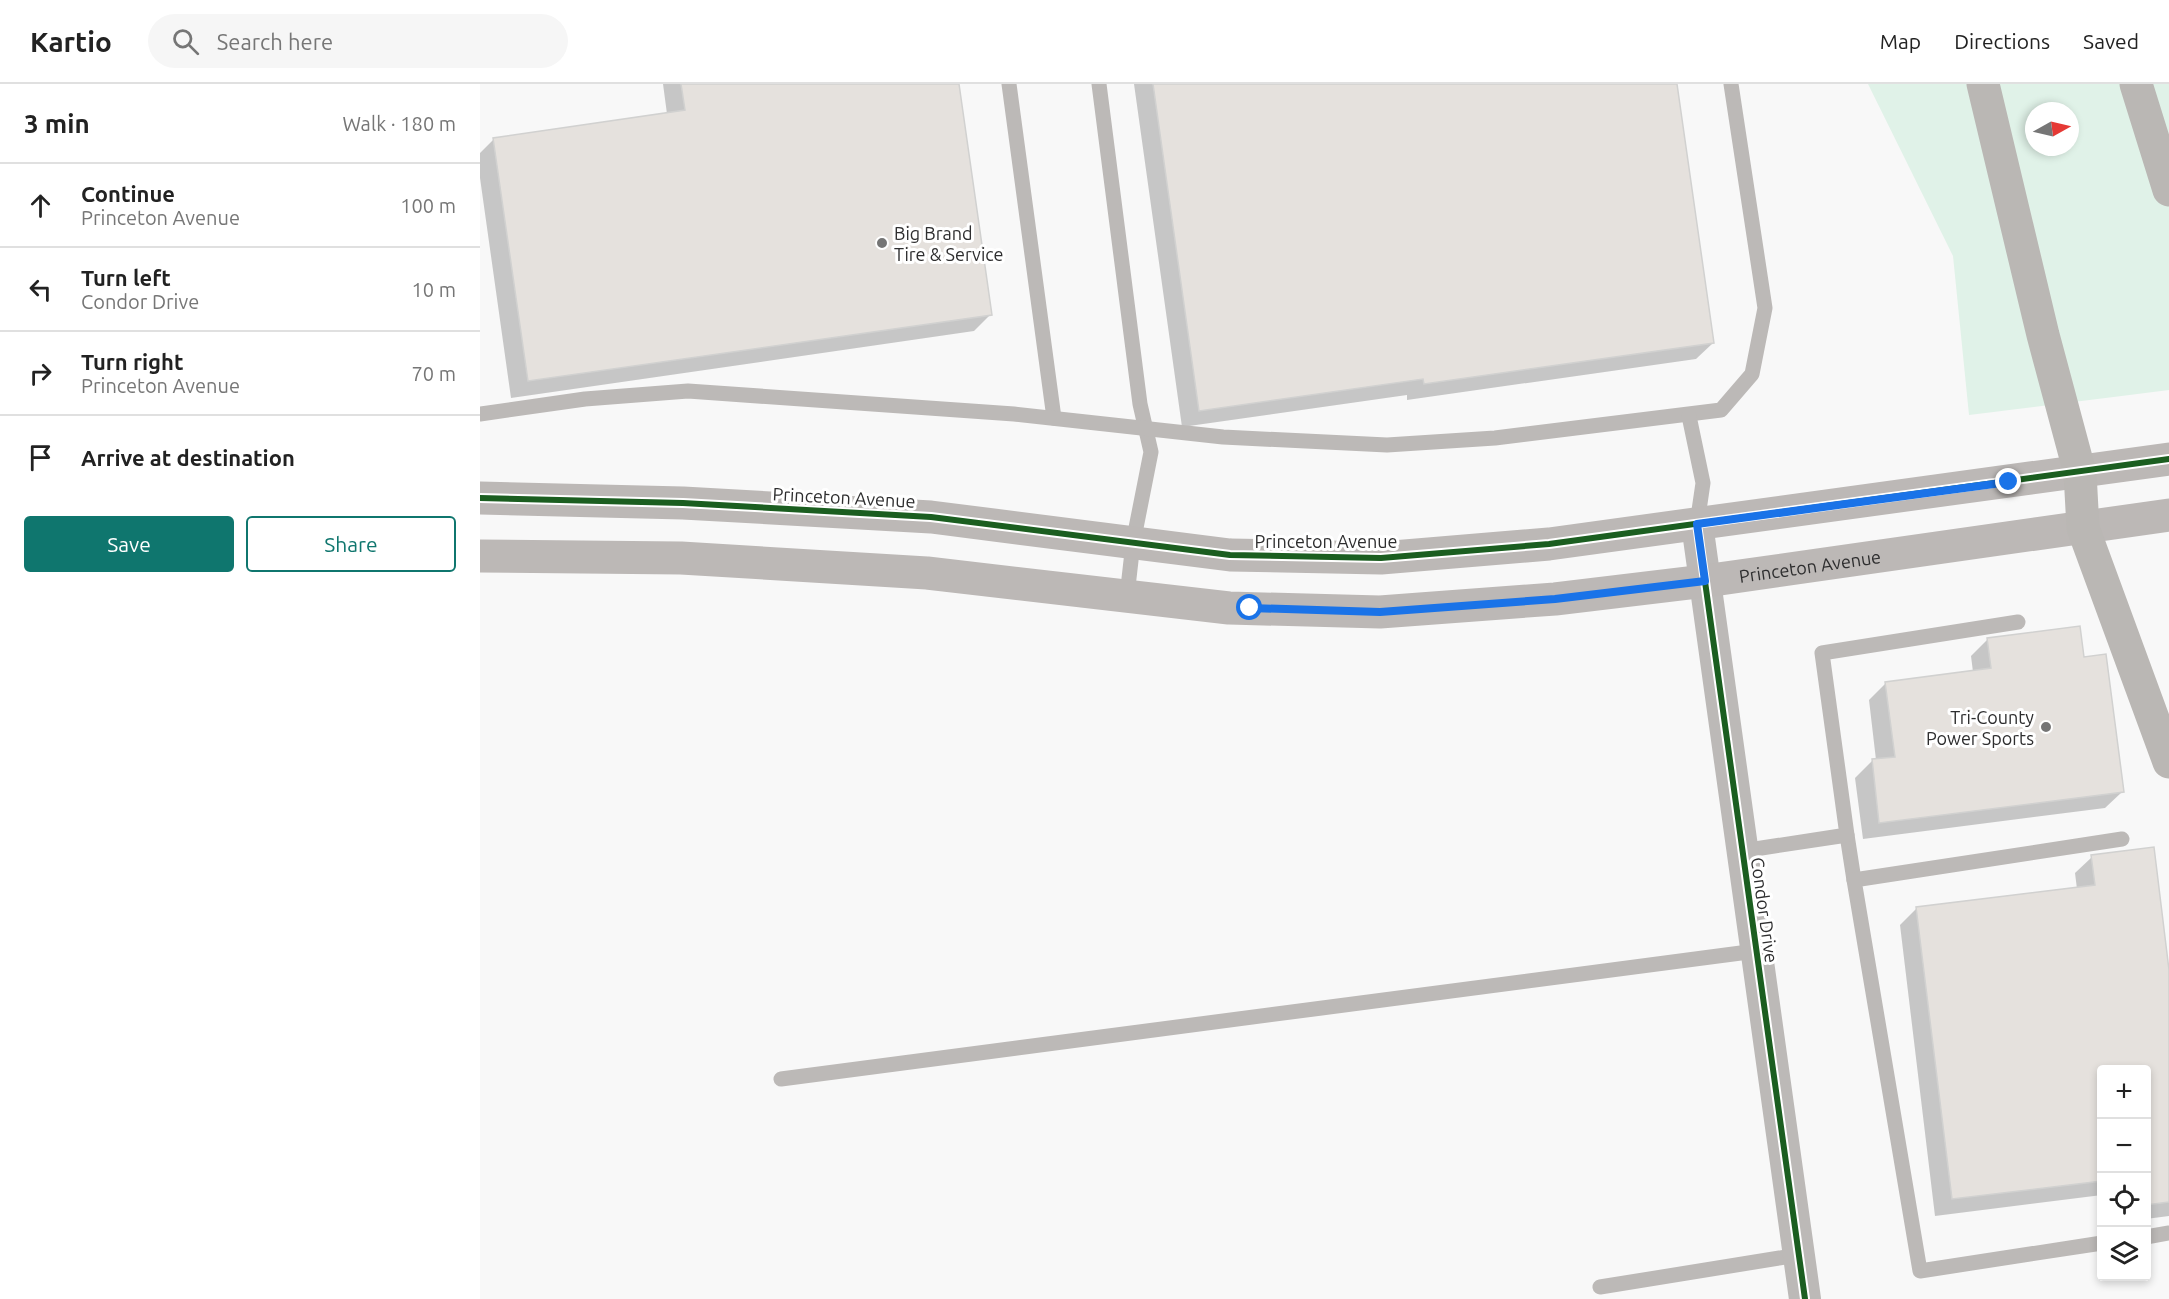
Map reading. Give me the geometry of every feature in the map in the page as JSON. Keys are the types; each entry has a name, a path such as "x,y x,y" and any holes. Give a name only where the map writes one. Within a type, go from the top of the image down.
{"highway":[{"path":"1983,84 2043,335 2080,473 2083,528 2169,762"},
{"path":"2136,84 2169,190"}],"street":[{"name":"Princeton Avenue","path":"480,498 683,503 931,517 1230,555 1381,558 1549,544 2169,459"},
{"name":"Princeton Avenue","path":"480,556 681,558 916,572 1229,608 1380,612 1555,599 1705,581 2169,515"},
{"name":"Condor Drive","path":"1697,524 1804,1299"}],"lane":[{"path":"1009,84 1054,418"},
{"path":"1098,84 1140,404 1151,452 1133,543 1126,596"},
{"path":"480,414 585,399 688,391 1014,414 1223,437 1386,445 1495,438 1689,416 1721,410 1752,374 1765,308 1731,84"},
{"path":"1689,416 1702,483 1697,524"},
{"path":"2018,622 1822,652 1854,880 1920,1271 2097,1244"},
{"path":"1742,851 1847,835"},
{"path":"1854,880 2122,839"},
{"path":"781,1079 1756,951"},
{"path":"2151,1236 2169,1233"},
{"path":"1600,1287 1798,1255"}],"green space":[{"path":"1868,84 2169,84 2169,390 1969,415 1953,256"}],"building":[{"path":"681,84 959,84 992,315 528,381 493,138 685,110"},
{"path":"1153,84 1677,84 1714,343 1424,384 1423,379 1199,411"},
{"path":"2080,626 2084,657 2106,654 2124,792 1879,823 1872,759 1895,757 1885,682 1991,668 1987,638"},
{"path":"2154,847 2169,970 2169,1202 2151,1204 2151,1065 2097,1065 2097,1182 1952,1199 1916,907 2095,885 2091,855"}],"cycle path":[{"path":"480,498 683,503 931,517 1230,555 1381,558 1549,544 2169,459"},
{"path":"1697,524 1805,1299"}],"place":[{"name":"Big Brand Tire & Service","path":"882,243"},
{"name":"Tri-County Power Sports","path":"2046,727"}],"route":[{"path":"1250,608 1380,612 1555,599 1705,581 1697,524 2009,482"}]}
